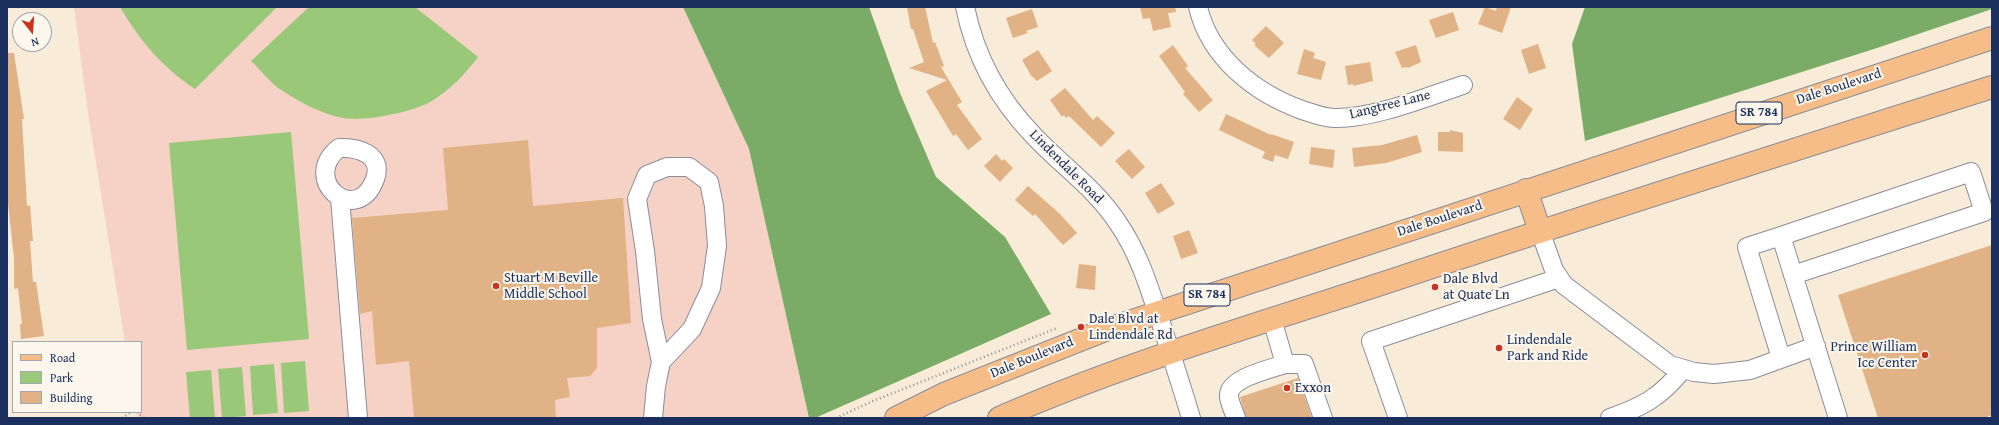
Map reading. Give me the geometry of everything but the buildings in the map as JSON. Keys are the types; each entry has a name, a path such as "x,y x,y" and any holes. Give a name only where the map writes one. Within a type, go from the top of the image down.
{"main road":[{"name":"Dale Boulevard","path":"896,418 944,394 1011,366 1105,330 1526,190 1992,38"},
{"path":"999,418 1090,380 1272,319 1540,231 1992,87"},
{"path":"1526,190 1540,231"}],"street":[{"name":"Lindendale Road","path":"964,7 974,39 987,71 1000,95 1034,137 1078,176 1099,198 1117,221 1131,244 1142,268 1191,418"},
{"name":"Langtree Lane","path":"1198,7 1208,35 1230,65 1265,93 1310,113 1334,118 1366,114 1397,106 1463,85"},
{"path":"653,418 656,386 661,362 652,319 645,250 636,199 647,175 667,167 689,167 709,182 714,206 717,246 711,288 692,329 661,362"},
{"path":"1781,358 1747,247 1971,172 1984,212 1793,275"},
{"path":"340,198 358,418"},
{"path":"1540,231 1559,278 1576,295 1670,365 1683,369 1714,374 1734,373 1750,370 1816,346"},
{"path":"1781,236 1838,418"},
{"path":"1398,418 1371,341 1559,278"},
{"path":"1272,319 1285,364"},
{"path":"1236,418 1229,396 1232,388 1238,381 1285,364 1304,364 1323,418"},
{"path":"1610,418 1641,407 1657,397 1671,384 1683,369"}],"shaded area":[{"path":"74,7 683,7 749,149 809,418 138,418 137,413 142,413 142,341 125,341 88,113"}],"green space":[{"path":"120,7 277,7 195,89 162,62 144,42"},
{"path":"309,7 415,7 478,57 463,75 439,97 424,105 389,115 364,119 334,116 308,106 284,92 251,61"},
{"path":"683,7 869,7 900,93 936,177 1005,237 1051,314 815,418 809,418 749,149"},
{"path":"1585,7 1992,7 1992,9 1877,48 1585,141 1572,44"},
{"path":"291,132 309,339 187,350 169,143"},
{"path":"305,361 309,411 284,413 281,363"},
{"path":"274,364 278,413 253,415 250,366"},
{"path":"242,367 246,416 222,418 218,369"},
{"path":"211,370 215,418 190,418 186,372"}],"place":[{"name":"Stuart M Beville Middle School","path":"496,286"},
{"name":"Dale Blvd at Quate Ln","path":"1435,287"},
{"name":"Dale Blvd at Lindendale Rd","path":"1081,327"},
{"name":"Lindendale Park and Ride","path":"1499,348"},
{"name":"Prince William Ice Center","path":"1925,355"},
{"name":"Exxon","path":"1287,388"}]}
